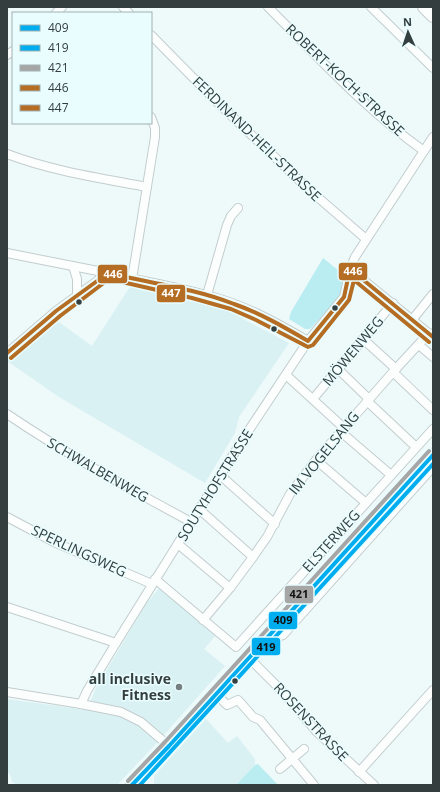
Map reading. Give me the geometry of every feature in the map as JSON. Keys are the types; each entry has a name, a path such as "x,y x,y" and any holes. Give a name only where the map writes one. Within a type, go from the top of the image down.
{"main road":[{"path":"424,7 433,16"},
{"path":"132,785 433,455"}],"street":[{"name":"ROBERT-KOCH-STRASSE","path":"268,7 374,111 402,135 424,151"},
{"path":"372,7 433,68"},
{"name":"FERDINAND-HEIL-STRASSE","path":"152,36 218,103 306,187 366,239"},
{"path":"132,279 155,137 155,128 152,120"},
{"name":"SOUTYHOFSTRASSE","path":"81,704 87,691 116,643 220,475 308,341 344,297 350,269 355,257 433,136"},
{"path":"7,154 25,161 61,170 147,187"},
{"path":"208,295 231,216 238,208"},
{"path":"7,253 208,295 268,318 308,341"},
{"path":"73,266 77,279 77,295"},
{"path":"350,269 431,335"},
{"path":"7,353 34,329 108,273"},
{"path":"412,320 433,294"},
{"name":"MÖWENWEG","path":"313,399 393,303"},
{"name":"IM VOGELSANG","path":"202,620 230,588 268,537 290,494 316,460 394,371 419,345 431,335"},
{"path":"363,339 433,410"},
{"path":"419,345 433,357"},
{"path":"338,370 416,447"},
{"path":"286,374 391,475"},
{"name":"SCHWALBENWEG","path":"7,414 60,449 191,522"},
{"name":"ELSTERWEG","path":"154,582 236,647 433,429"},
{"path":"316,460 366,503"},
{"path":"264,642 283,635 433,467"},
{"path":"220,475 275,524"},
{"path":"199,509 253,557"},
{"name":"SPERLINGSWEG","path":"7,517 56,543 154,582"},
{"path":"178,544 230,588"},
{"path":"7,607 116,643"},
{"name":"ROSENSTRASSE","path":"249,658 279,688 316,732 374,785"},
{"path":"359,772 433,690"},
{"path":"7,692 111,709 131,716 147,727 169,746"},
{"path":"216,694 227,705 238,700 253,717 260,720 314,785"},
{"path":"280,768 304,749"}],"shaded area":[{"path":"323,258 343,274 342,290 337,300 310,329 305,329 289,319 291,312"},
{"path":"131,285 164,290 216,303 239,312 243,319 289,343 239,417 235,433 205,483 59,397 7,361 56,320 92,346"},
{"path":"160,587 216,635 204,649 225,666 155,745 117,785 18,785 12,782 11,776 7,771 7,699 87,710 96,688 146,604"},
{"path":"206,719 228,743 237,736 255,759 255,765 236,785 155,785 154,776"},
{"path":"258,764 278,785 236,785 255,765"}],"transit line":[{"name":"446","path":"7,353 56,311 108,273 219,298 263,316 308,341 344,297 350,269 433,337"},
{"name":"447","path":"11,358 60,316 109,279 192,298 231,309 308,347 313,345 349,300 354,280 429,342"},
{"name":"421","path":"128,781 429,451"},
{"name":"409","path":"132,785 433,455"},
{"name":"419","path":"140,785 433,464"}],"place":[{"name":"all inclusive Fitness","path":"179,687"}]}
